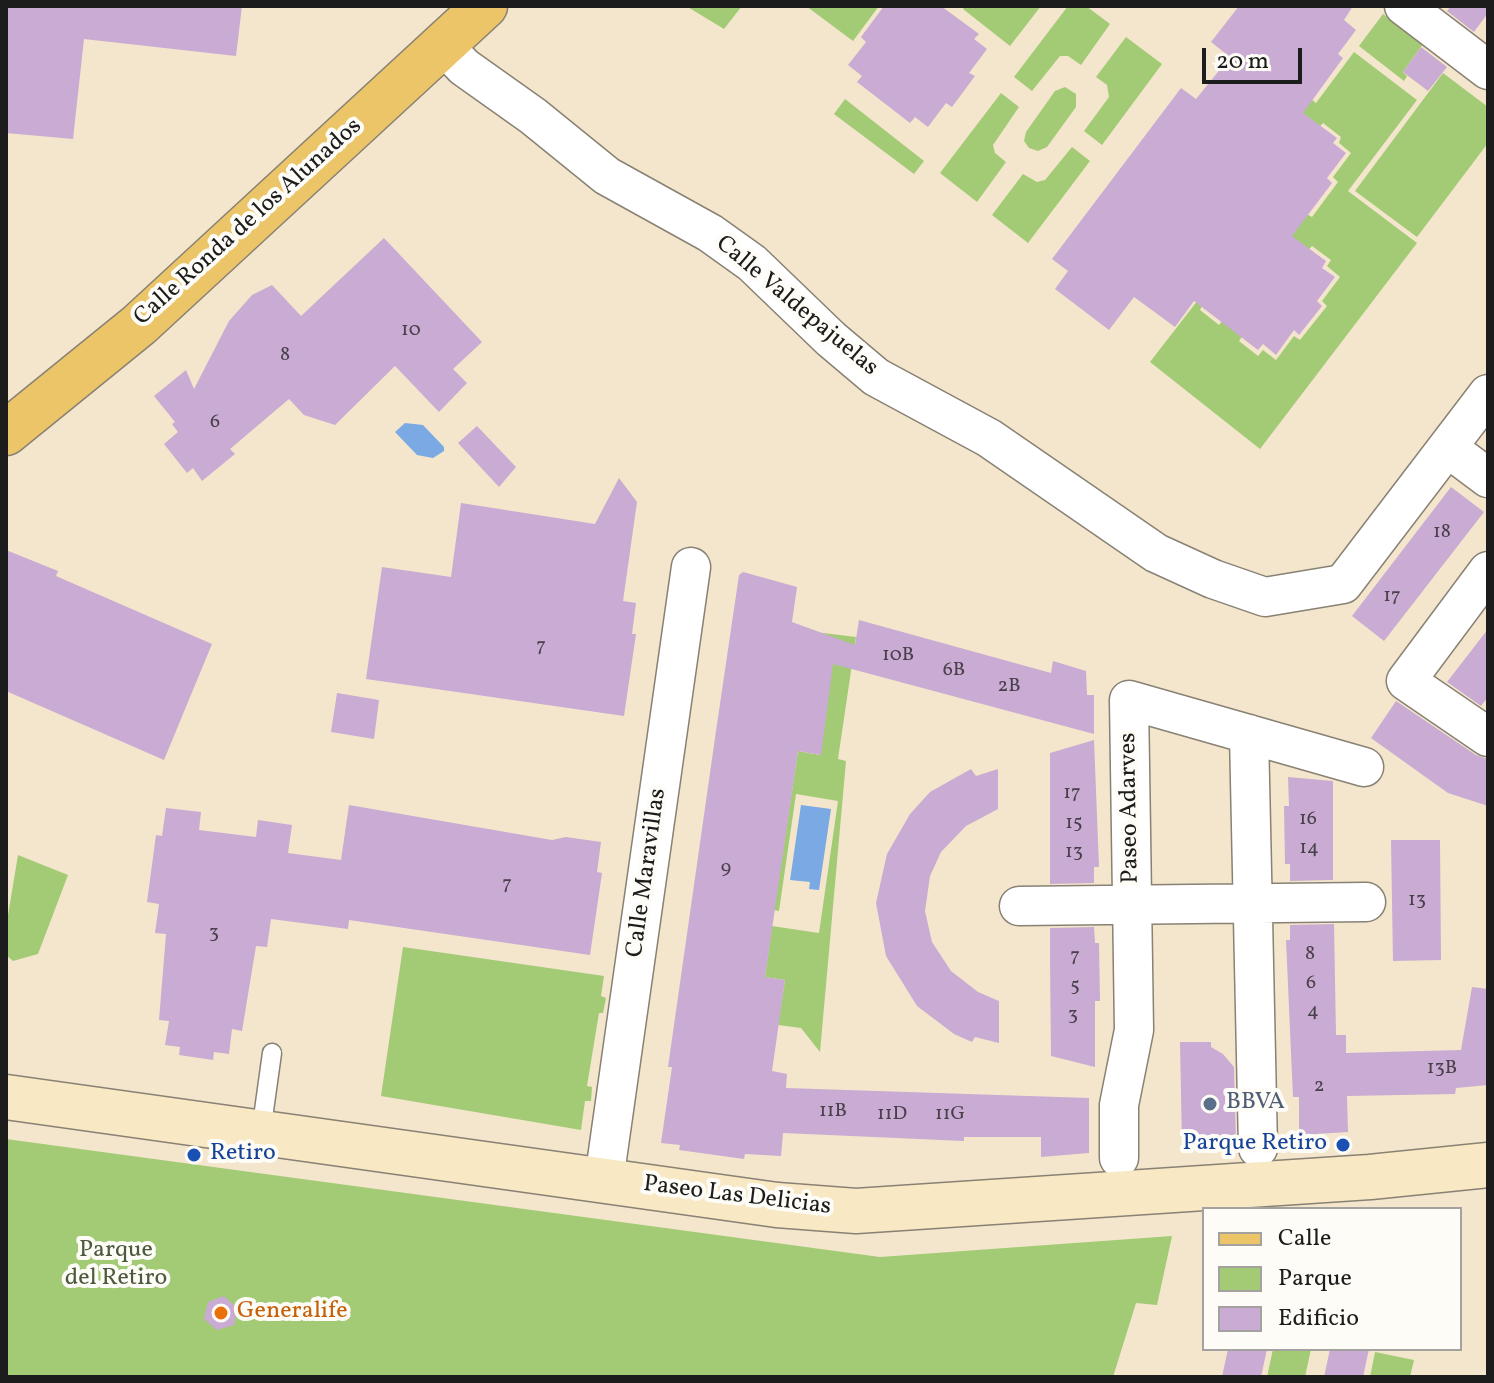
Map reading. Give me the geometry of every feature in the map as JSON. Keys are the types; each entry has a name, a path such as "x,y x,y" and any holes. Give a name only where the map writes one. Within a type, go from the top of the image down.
{"main road":[{"name":"Calle Ronda de los Alunados","path":"6,433 149,316 485,6"}],"street":[{"path":"1404,6 1488,70"},
{"name":"Calle Valdepajuelas","path":"443,45 464,67 533,116 607,176 710,233 752,263 831,339 876,377 989,438 1156,553 1213,579 1265,597 1343,584 1448,448"},
{"path":"1488,394 1448,448 1488,478"},
{"name":"Calle Maravillas","path":"604,1180 691,567"},
{"path":"1488,571 1406,681 1488,737"},
{"name":"Paseo Adarves","path":"1119,1158 1119,1105 1134,1030 1129,700 1364,767"},
{"path":"1249,734 1258,1148"},
{"path":"1019,906 1366,902"},
{"name":"Paseo Las Delicias","path":"6,1097 777,1205 856,1211 1483,1168"}],"lane":[{"path":"261,1132 272,1053"}],"green space":[{"path":"686,6 742,6 724,29"},
{"path":"806,6 879,6 853,41"},
{"path":"965,6 1041,6 1010,46 963,9"},
{"path":"1068,6 1086,6 1110,24 1081,65 1068,56 1060,56 1032,91 1014,77"},
{"path":"1383,14 1423,44 1403,72 1407,76 1404,81 1359,46"},
{"path":"1126,37 1162,64 1102,145 1084,131 1109,97 1107,85 1096,77"},
{"path":"1354,52 1417,100 1348,191 1417,243 1260,449 1150,362 1198,300 1203,304 1200,310 1219,325 1229,312 1249,327 1239,341 1258,356 1263,350 1276,360 1294,336 1300,340 1327,306 1322,301 1340,277 1327,266 1331,260 1312,246 1301,259 1282,244 1305,213 1312,217 1338,182 1333,177 1351,153 1339,143 1341,137 1323,123 1312,136 1293,120 1310,98 1316,103"},
{"path":"1443,73 1488,107 1488,143 1417,237 1355,191"},
{"path":"1065,87 1076,94 1076,107 1047,147 1038,151 1029,148 1024,141 1026,132 1055,91"},
{"path":"1001,93 1019,107 993,145 995,153 1006,162 977,202 940,173"},
{"path":"845,99 924,161 914,174 834,114"},
{"path":"1072,147 1090,161 1028,243 992,215 1023,174 1037,182 1045,180"},
{"path":"815,632 856,637 838,759 846,761 820,1052 801,1028 778,1025 785,980 765,977 772,926 819,933 838,801 796,794 779,911 774,910 798,751 820,755"},
{"path":"18,855 68,875 38,954 13,961 6,955 6,927"},
{"path":"403,947 604,976 601,996 606,998 603,1013 599,1013 587,1086 592,1087 591,1101 585,1101 581,1130 381,1096"},
{"name":"Parque del Retiro","path":"6,1139 880,1257 1172,1236 1157,1305 1136,1303 1113,1377 6,1377"},
{"path":"1273,1351 1311,1351 1305,1377 1267,1377"},
{"path":"1375,1352 1414,1360 1410,1377 1370,1377"}],"water":[{"path":"405,423 423,425 444,447 444,451 433,458 417,455 395,432"},
{"path":"801,805 831,809 819,890 809,889 810,882 790,880"}],"building":[{"path":"6,6 242,6 236,56 84,39 73,139 6,133"},
{"path":"884,6 941,6 979,34 974,39 987,49 969,73 975,76 952,107 946,103 928,127 915,117 910,123 857,82 862,76 848,65 866,42 861,37"},
{"path":"1239,6 1353,6 1344,20 1356,30 1338,54 1343,58 1303,113 1337,138 1333,143 1346,153 1327,178 1332,183 1292,236 1326,261 1322,268 1335,277 1317,301 1322,306 1299,335 1294,330 1276,355 1263,344 1258,350 1194,301 1175,327 1134,297 1109,330 1055,289 1068,271 1052,259 1181,88 1196,99 1230,57 1211,42"},
{"path":"1451,6 1488,6 1488,13 1474,32 1447,11"},
{"path":"1421,47 1447,67 1428,91 1403,72"},
{"path":"384,238 482,342 453,369 467,383 439,412 395,366 335,425 304,415 289,399 230,449 235,454 202,481 193,468 187,473 164,444 178,432 172,424 175,422 154,396 186,370 194,389 229,321 252,295 272,285 301,316"},
{"path":"477,426 516,467 499,487 458,443"},
{"path":"619,478 637,502 623,601 636,603 632,634 636,634 624,716 366,679 382,567 451,577 461,503 595,524"},
{"path":"1451,487 1484,512 1384,641 1352,616"},
{"path":"6,550 58,571 56,576 212,644 164,760 6,691"},
{"path":"743,572 797,587 792,622 855,645 859,620 1051,673 1053,661 1086,671 1087,695 1094,695 1094,734 833,664 821,755 798,751 765,977 785,980 772,1071 787,1074 786,1088 1089,1098 1089,1153 1041,1157 1041,1137 964,1137 964,1141 783,1133 781,1156 745,1154 744,1159 679,1150 680,1145 661,1143 672,1067 668,1067 716,731 739,575"},
{"path":"1488,629 1488,697 1481,706 1447,682"},
{"path":"337,693 379,700 374,739 331,732"},
{"path":"1396,701 1476,755 1488,759 1488,806 1448,793 1371,738"},
{"path":"1094,740 1099,867 1094,867 1094,883 1050,884 1050,753"},
{"path":"971,769 976,776 998,769 998,809 966,826 941,852 930,876 925,911 932,942 951,971 978,992 999,1001 999,1043 975,1037 972,1042 954,1034 917,1006 886,956 876,903 887,854 910,814 930,792"},
{"path":"1288,777 1333,781 1333,880 1290,881 1290,864 1285,864 1284,806 1289,806"},
{"path":"349,805 552,840 566,837 601,842 597,872 602,873 590,955 349,920 348,929 271,919 267,947 256,946 242,1031 232,1029 229,1054 214,1052 213,1060 179,1055 180,1047 165,1045 169,1021 159,1020 166,934 155,933 159,904 147,902 156,835 162,836 166,808 201,812 199,830 256,837 258,820 292,825 288,853 341,860"},
{"path":"1391,840 1440,840 1441,960 1393,961"},
{"path":"1334,924 1336,1035 1346,1035 1346,1053 1461,1050 1472,987 1488,989 1488,1085 1456,1088 1455,1094 1347,1096 1348,1132 1299,1135 1299,1097 1293,1097 1286,940 1290,940 1290,925"},
{"path":"1094,927 1095,943 1099,943 1100,1001 1095,1001 1095,1067 1051,1056 1050,958 1050,928"},
{"name":"BBVA","path":"1180,1042 1211,1042 1211,1047 1223,1054 1234,1067 1236,1141 1182,1146"},
{"name":"Generalife","path":"224,1296 237,1308 234,1325 217,1330 204,1319 208,1302"},
{"path":"1228,1351 1267,1351 1261,1377 1222,1377"},
{"path":"1330,1351 1369,1351 1363,1377 1324,1377"}],"place":[{"name":"BBVA","path":"1210,1104"},
{"name":"Parque Retiro","path":"1343,1145"},
{"name":"Retiro","path":"194,1155"},
{"name":"Generalife","path":"221,1313"}]}
